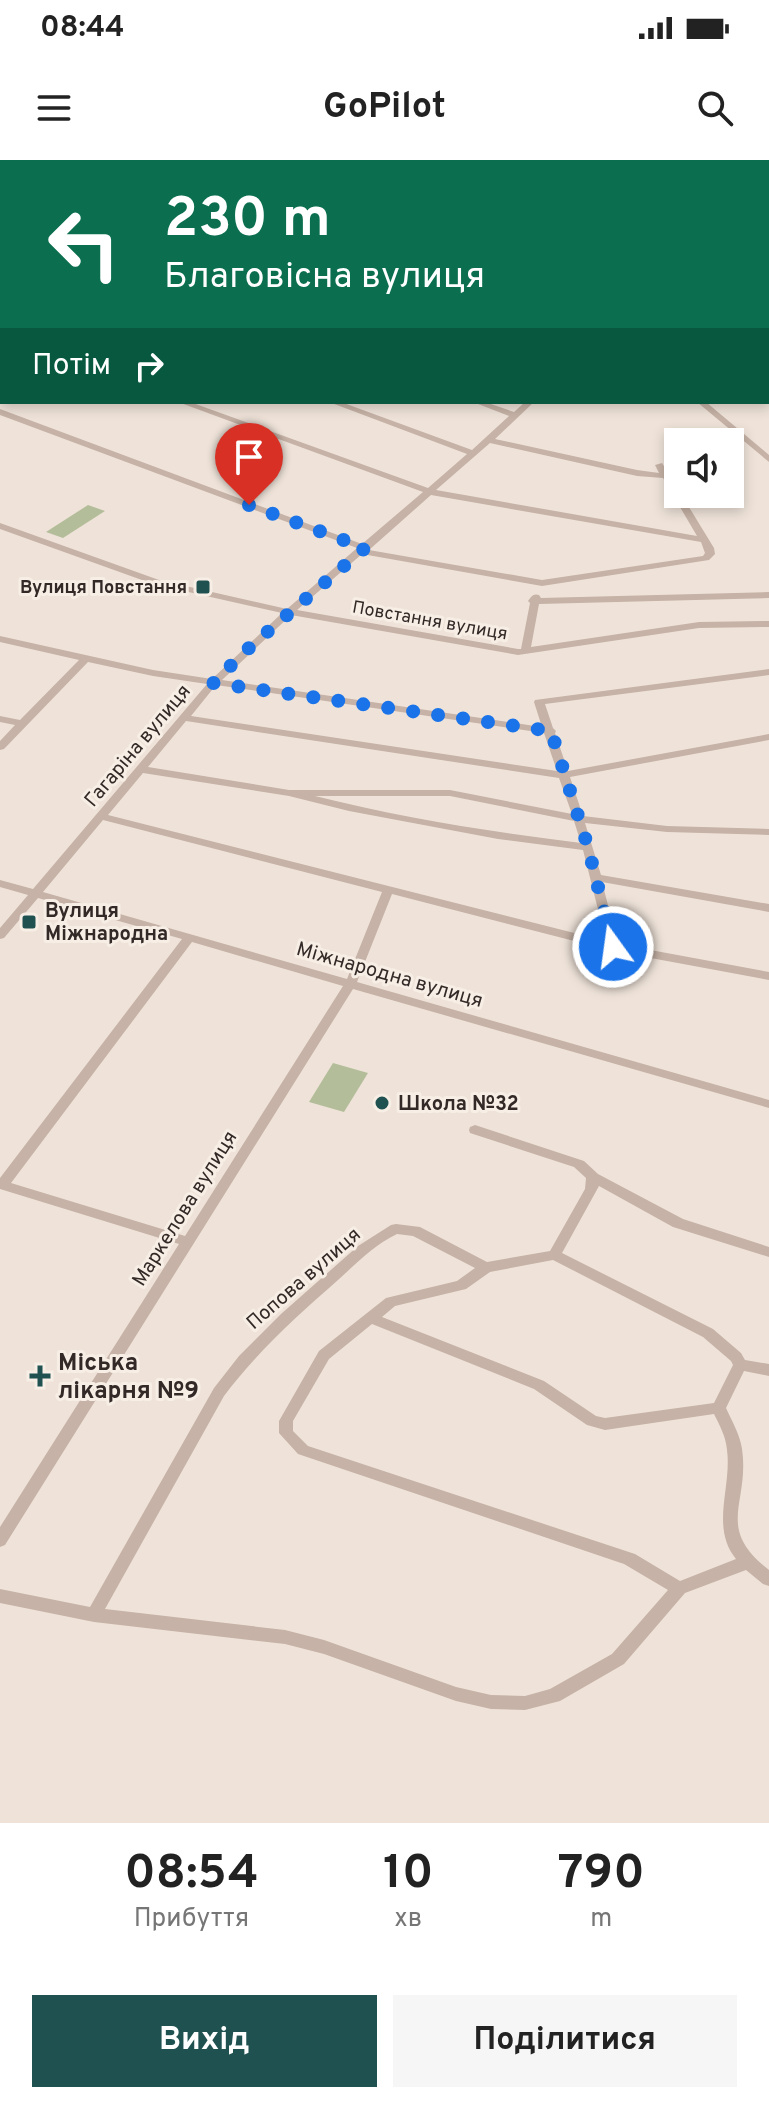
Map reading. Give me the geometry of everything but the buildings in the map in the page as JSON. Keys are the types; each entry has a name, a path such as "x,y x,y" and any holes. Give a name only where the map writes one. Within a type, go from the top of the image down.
{"street":[{"path":"188,404 431,492 704,540"},
{"path":"338,404 474,454"},
{"path":"483,404 516,416"},
{"name":"Гагаріна вулиця","path":"0,935 213,683 289,612 431,492 528,404"},
{"path":"705,404 769,459"},
{"path":"0,412 363,550 542,583 706,558 710,554 704,540 684,508"},
{"path":"490,440 637,473 664,476"},
{"path":"659,465 664,474"},
{"name":"Повстання вулиця","path":"0,526 156,582 289,612 525,652 699,625 769,624"},
{"path":"525,652 533,601 542,583"},
{"path":"533,601 769,595"},
{"path":"0,639 213,683 551,731"},
{"path":"0,747 85,659"},
{"path":"613,947 588,847 539,702 769,672"},
{"path":"184,718 563,775 769,737"},
{"path":"0,719 23,724"},
{"path":"140,769 289,793 349,808 471,831 588,847"},
{"path":"289,793 450,793 578,819 667,829 769,832"},
{"path":"100,816 613,947 769,976"},
{"path":"595,877 769,908"},
{"name":"Міжнародна вулиця","path":"0,883 769,1104"},
{"name":"Маркелова вулиця","path":"0,1540 351,983 388,891"},
{"path":"186,1241 1,1185 190,937"},
{"path":"475,1130 579,1164 593,1177 678,1223 769,1252"},
{"path":"554,1255 592,1189 593,1177"},
{"name":"Попова вулиця","path":"94,1615 219,1392 272,1329 346,1264 396,1229 415,1231 486,1267"},
{"path":"679,1588 629,1559 303,1450 286,1433 286,1421 324,1355 391,1302 461,1285 486,1267 554,1255 708,1333 727,1347 740,1365 769,1370"},
{"path":"371,1318 539,1385 592,1421 605,1424 719,1408"},
{"path":"740,1365 719,1408 733,1443 735,1457 730,1536 735,1550 745,1563 769,1579"},
{"path":"0,1596 94,1615 285,1637 337,1651 456,1694 491,1702 525,1703 554,1696 618,1659 679,1588 745,1563"}],"green space":[{"path":"88,505 105,511 63,538 46,532"},
{"path":"333,1063 368,1073 344,1112 309,1102"}],"place":[{"name":"Вулиця Повстання","path":"203,587"},
{"name":"Вулиця Міжнародна","path":"29,922"},
{"name":"Школа №32","path":"382,1103"},
{"name":"Міська лікарня №9","path":"40,1376"}],"route":[{"path":"249,505 365,548 293,608 213,683 551,731 588,847 613,947"}]}
